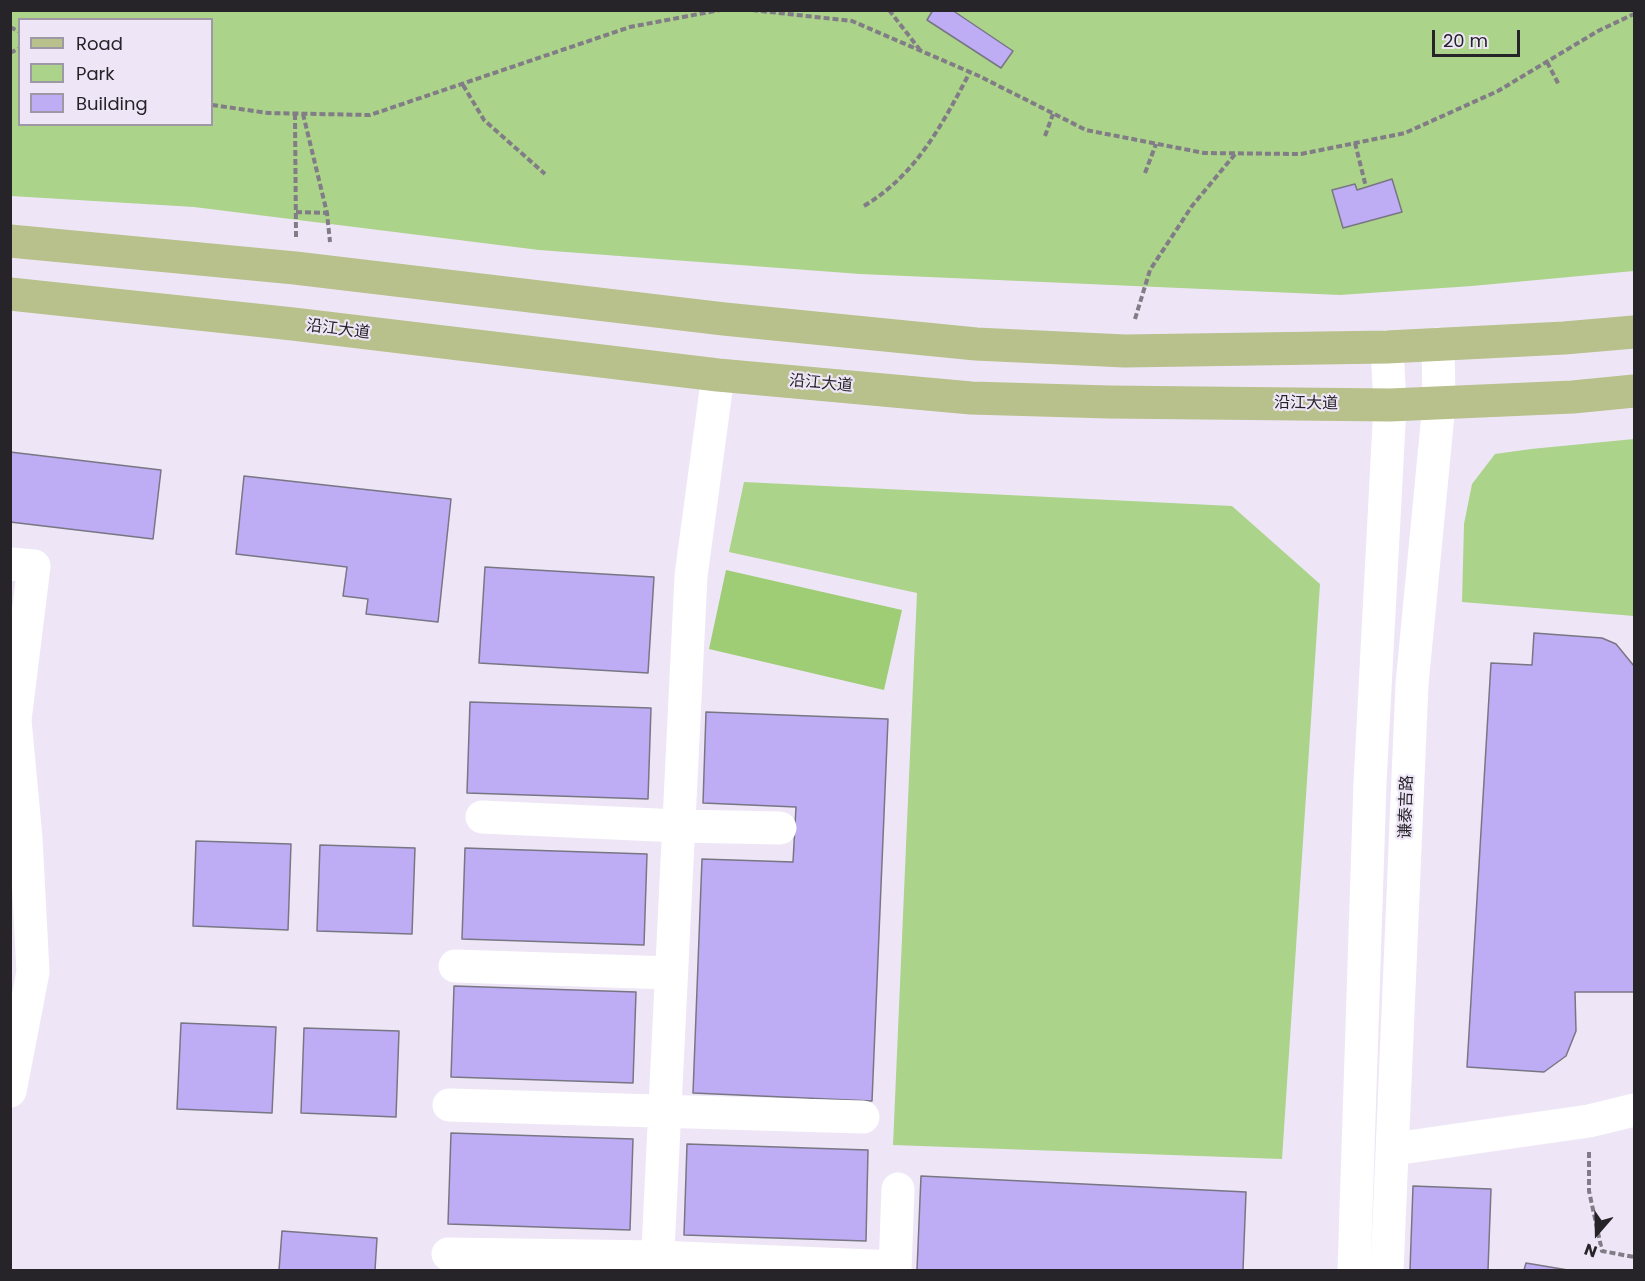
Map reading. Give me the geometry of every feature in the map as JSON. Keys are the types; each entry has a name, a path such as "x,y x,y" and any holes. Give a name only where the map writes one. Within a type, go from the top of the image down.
{"main road":[{"path":"10,241 295,268 735,320 976,344 1125,351 1387,347 1635,332"},
{"name":"沿江大道","path":"10,294 293,324 718,375 972,398 1390,405 1573,397 1635,391"}],"street":[{"name":"谦泰吉路","path":"1388,1270 1412,684 1439,404 1438,344"},
{"path":"1354,1270 1370,783 1390,405 1387,347"},
{"path":"657,1264 692,576 718,375"},
{"path":"10,564 34,566 15,720 26,838 33,972 10,1091"},
{"path":"482,817 780,828"},
{"path":"455,966 671,974"},
{"path":"449,1105 664,1109 864,1117"},
{"path":"1394,1149 1589,1121 1635,1110"},
{"path":"448,1254 657,1264 895,1269 898,1189"}],"path":[{"path":"213,105 268,113 370,115 630,27 720,10"},
{"path":"752,10 852,21 969,72 1086,130 1204,153 1301,154 1405,133 1498,91 1598,31 1635,14"},
{"path":"889,10 921,51"},
{"path":"1546,62 1559,86"},
{"path":"864,206 884,195 917,162 950,109 969,72"},
{"path":"462,85 484,120 545,174"},
{"path":"295,114 295,268"},
{"path":"303,114 327,213 332,273"},
{"path":"1045,136 1053,114"},
{"path":"1355,143 1366,187"},
{"path":"1145,173 1156,144"},
{"path":"1125,351 1150,270 1192,206 1237,153"},
{"path":"296,212 327,213"},
{"path":"1589,1121 1589,1191 1602,1251 1635,1257"}],"green space":[{"path":"10,11 1634,11 1634,271 1340,295 860,274 539,250 194,207 11,196"},
{"path":"1634,439 1634,616 1462,602 1464,524 1472,484 1495,454"},
{"path":"744,482 1232,506 1320,584 1282,1159 893,1145 917,593 729,552"},
{"path":"726,570 902,610 884,690 709,649"}],"building":[{"path":"933,10 952,10 1013,51 1001,68 927,20"},
{"path":"1392,179 1402,212 1343,228 1332,190 1355,184 1357,190"},
{"path":"10,452 161,470 153,539 10,522"},
{"path":"244,476 451,499 438,622 366,614 368,599 343,596 347,567 236,554"},
{"path":"485,567 654,577 648,673 479,663"},
{"path":"1534,633 1602,638 1616,644 1634,666 1634,992 1575,992 1576,1031 1566,1056 1544,1072 1467,1067 1491,663 1532,665"},
{"path":"470,702 651,708 648,799 467,793"},
{"path":"706,712 888,719 872,1101 693,1093 702,859 793,862 796,807 703,803"},
{"path":"196,841 291,844 288,930 193,926"},
{"path":"320,845 415,848 412,934 317,931"},
{"path":"465,848 647,854 644,945 462,939"},
{"path":"454,986 636,992 633,1083 451,1077"},
{"path":"181,1023 276,1027 272,1113 177,1109"},
{"path":"304,1028 399,1031 396,1117 301,1113"},
{"path":"451,1133 633,1139 630,1230 448,1224"},
{"path":"687,1144 868,1150 866,1241 684,1235"},
{"path":"921,1176 1246,1192 1243,1270 917,1270"},
{"path":"1413,1186 1491,1189 1488,1270 1410,1270"},
{"path":"282,1231 377,1238 375,1270 279,1270"},
{"path":"1526,1263 1568,1270 1524,1270"}]}
